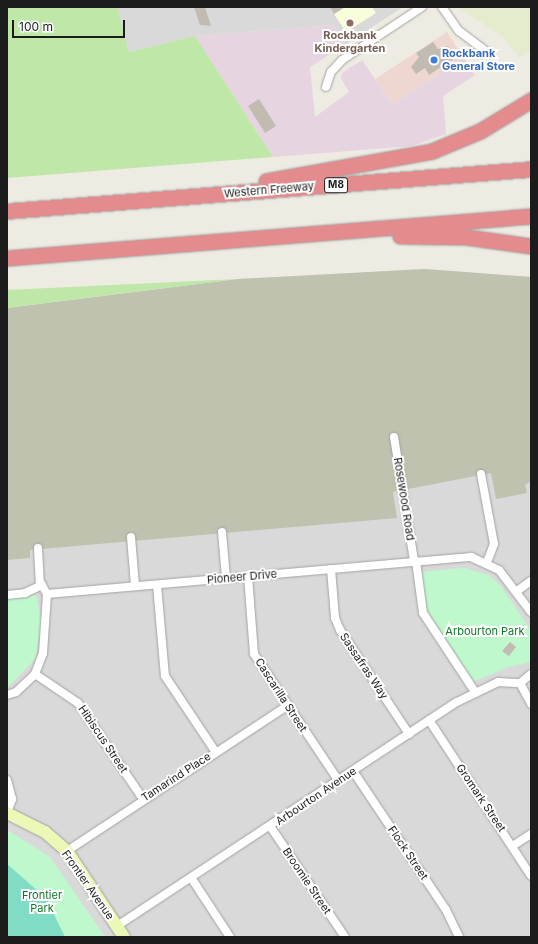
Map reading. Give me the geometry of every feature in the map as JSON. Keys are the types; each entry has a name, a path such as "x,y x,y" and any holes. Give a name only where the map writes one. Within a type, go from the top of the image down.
{"highway":[{"path":"141,201 405,158 468,137 531,100"},
{"name":"Western Freeway","path":"7,211 531,169"},
{"path":"7,258 531,216"},
{"path":"161,246 431,236 531,246"}],"street":[{"path":"326,87 330,72 342,60 422,7"},
{"path":"442,7 459,31 487,52"},
{"name":"Rosewood Road","path":"394,437 415,561 422,613 475,692"},
{"path":"481,474 494,544 487,562 517,591 531,612"},
{"path":"222,532 226,578"},
{"path":"131,537 135,586"},
{"path":"7,695 16,692 35,674 43,653 47,594 42,585 38,548"},
{"name":"Pioneer Drive","path":"47,594 463,557 487,562"},
{"name":"Sassafras Way","path":"331,569 340,630 409,734"},
{"name":"Cascarilla Street","path":"248,576 254,654 286,706 338,780"},
{"path":"517,591 531,581"},
{"path":"7,595 25,593 42,585"},
{"path":"157,585 165,676 215,751"},
{"name":"Hibiscus Street","path":"35,674 78,703 143,799"},
{"path":"531,674 520,683 531,704"},
{"name":"Arbourton Avenue","path":"117,926 192,879 429,720 475,692 504,680 520,683"},
{"name":"Tamarind Place","path":"67,852 215,751 286,706"},
{"name":"Gromark Street","path":"429,720 514,845 531,876"},
{"name":"Flock Street","path":"353,771 446,910 459,937"},
{"path":"7,780 12,799 7,813"},
{"name":"Frontier Avenue","path":"7,813 44,832 67,852 124,937"},
{"name":"Broomie Street","path":"270,826 345,937"},
{"path":"514,845 531,834"},
{"path":"192,879 230,937"}],"shaded area":[{"path":"117,7 403,7 346,44 333,25 195,36 129,52"},
{"name":"Rockbank Kindergarten","path":"345,7 372,7 376,13 346,32 334,14"},
{"path":"458,7 531,7 531,49 520,58 502,36"},
{"path":"333,25 346,44 310,67 315,117 349,92 341,78 342,73 362,60 392,104 464,58 475,75 443,96 446,134 411,146 273,157 195,36"},
{"path":"447,32 464,58 392,104 375,79"},
{"path":"425,269 531,277 531,937 7,937 7,308 238,279"},
{"path":"425,269 531,277 531,481 525,485 527,493 496,499 491,473 393,492 397,518 30,550 30,558 7,560 7,308 238,279"}],"green space":[{"path":"7,7 117,7 129,52 195,36 273,157 7,178"},
{"path":"238,279 7,308 7,290"},
{"name":"Arbourton Park","path":"464,568 488,575 501,586 531,631 531,662 508,667 473,682 424,608 420,572"},
{"path":"36,595 42,623 35,659 7,688 7,599"},
{"name":"Frontier Park","path":"7,830 50,857 105,937 7,937"},
{"path":"7,864 46,898 65,937 7,937"}],"building":[{"path":"194,7 205,7 211,26 200,25"},
{"path":"330,7 345,7 334,14"},
{"name":"Rockbank General Store","path":"433,42 438,49 448,46 456,57 429,75 425,68 416,74 411,67 419,57 416,53"},
{"path":"259,99 276,126 265,133 248,106"},
{"path":"510,642 516,647 509,656 502,651"}],"place":[{"name":"Rockbank Kindergarten","path":"350,23"},
{"name":"Rockbank General Store","path":"434,60"}]}
